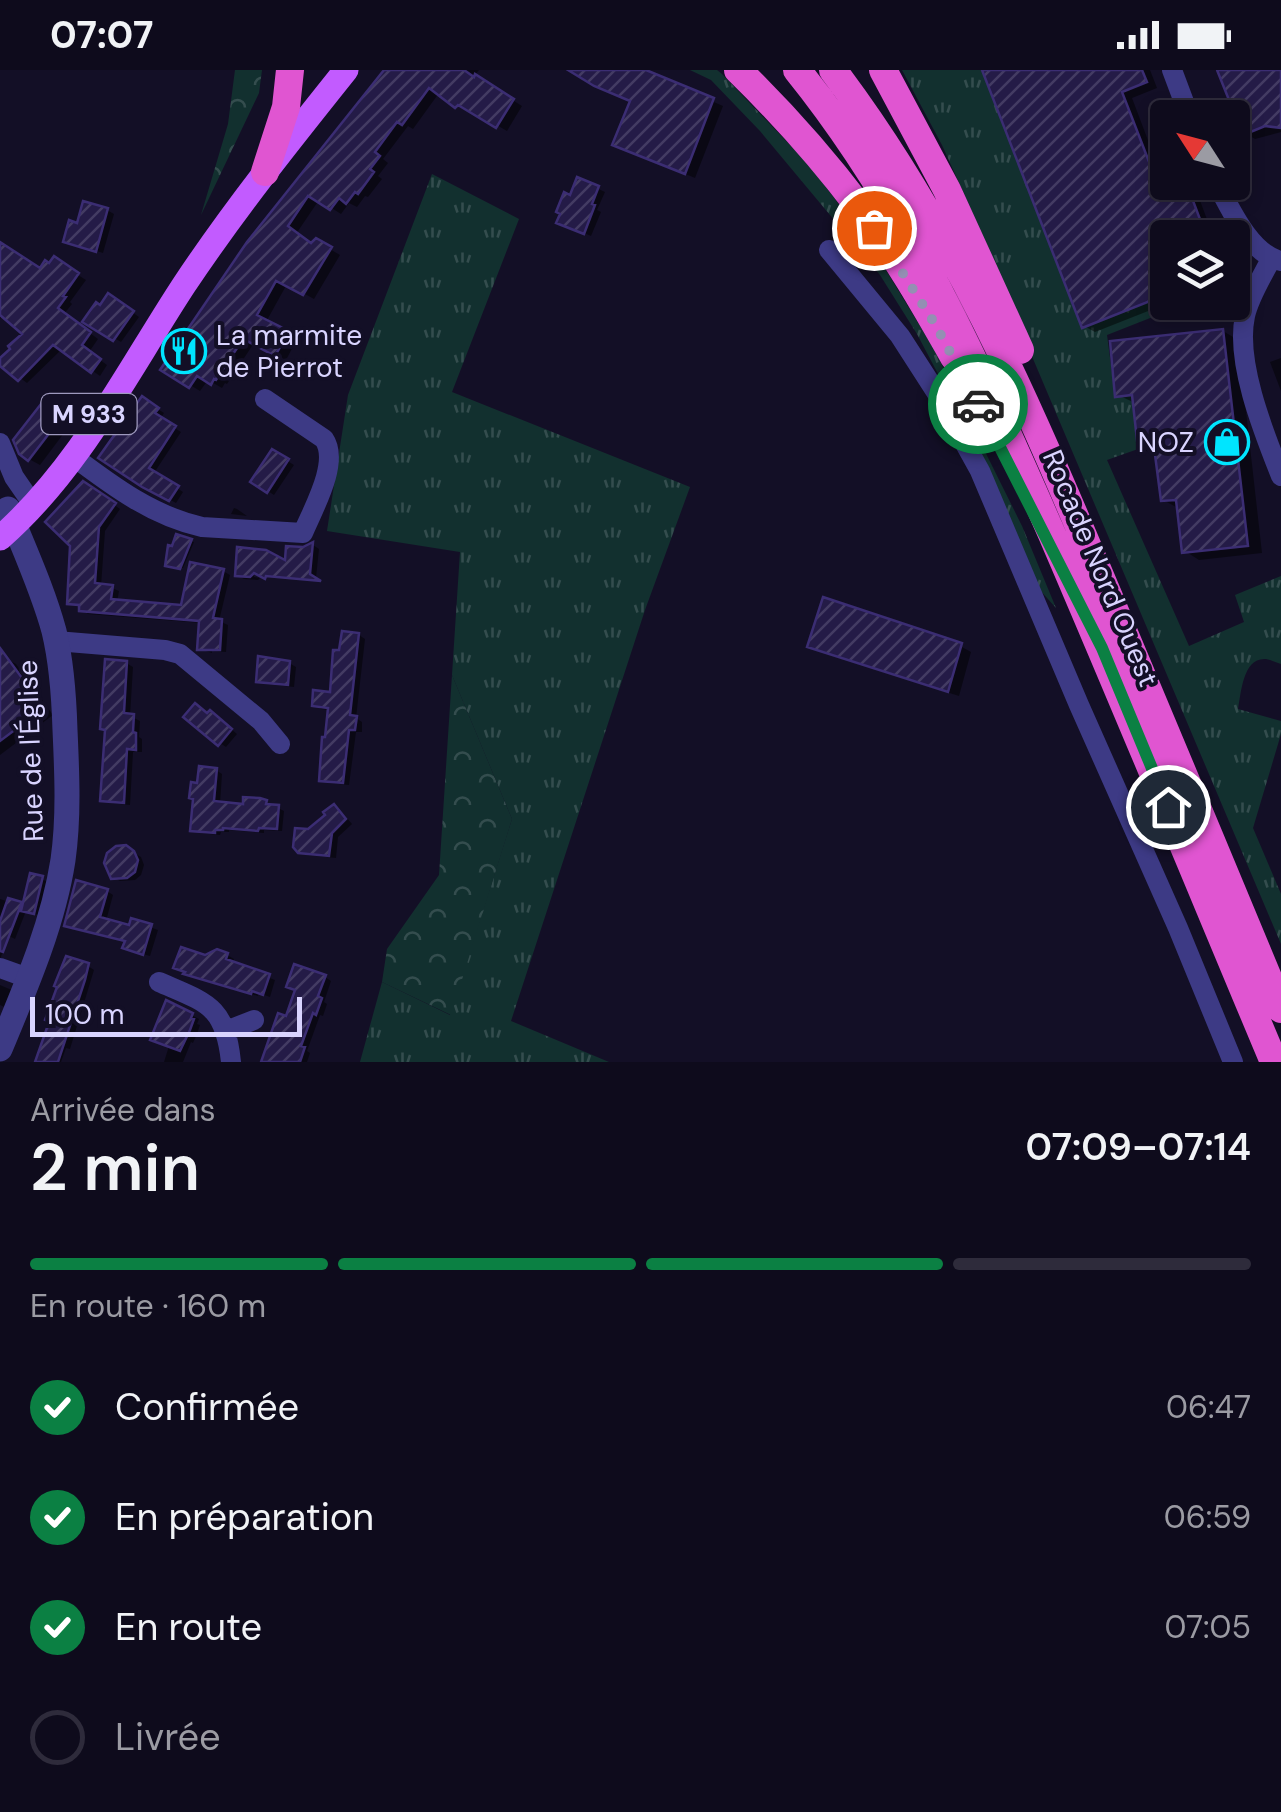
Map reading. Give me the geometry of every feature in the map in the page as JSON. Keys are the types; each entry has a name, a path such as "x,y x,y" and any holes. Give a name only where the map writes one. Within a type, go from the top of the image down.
{"highway":[{"path":"265,172 286,107 290,70"},
{"path":"738,70 826,164 897,262 954,357 1102,648"},
{"name":"Rocade Nord Ouest","path":"798,70 870,170 984,378 1102,648 1274,1062"},
{"name":"Rocade Nord Ouest","path":"833,70 904,172 964,275 1032,416 1281,1009"},
{"path":"882,70 947,190 1003,310 1041,403 1064,490"}],"main road":[{"name":"M 933","path":"13,515 74,457 215,239 346,70"},
{"name":"M 933","path":"13,515 164,315"}],"street":[{"path":"1172,70 1183,100"},
{"path":"1225,200 1241,230 1276,260 1246,311 1242,337 1256,411 1281,476"},
{"path":"829,250 900,336 938,394 980,472 1233,1062"},
{"path":"74,457 146,507 188,524 303,532 330,462 329,446 265,399"},
{"path":"0,444 14,478 13,515"},
{"name":"Rue de l'Église","path":"2,1037 28,978 54,900 68,804 56,641 13,515"},
{"path":"56,641 180,654 261,721 280,744"},
{"path":"0,968 28,978"},
{"path":"159,982 215,1010 226,1031 232,1062"},
{"path":"226,1031 254,1020"}],"green space":[{"path":"235,70 262,70 259,93 201,215 228,124"},
{"path":"690,70 717,70 722,74 811,167 876,254 934,349 1022,526 1056,608 1039,589 945,387 880,275 760,131 711,80"},
{"path":"902,70 982,70 1082,327 1150,301 1150,318 1107,335 1115,396 1132,395 1138,449 1107,460 1189,646 1244,622 1235,595 1281,576 1281,664 1264,659 1252,665 1244,678 1238,709 1281,721 1281,734 1253,828 1281,894 1281,944 1000,274 942,145"},
{"path":"432,174 519,219 452,392 690,487 645,610 511,1021 609,1062 360,1062 382,982 450,1015 512,819 452,675 460,552 327,531 348,395"},
{"path":"452,675 512,819 451,1015 382,982 387,949 439,875"}],"building":[{"path":"384,70 464,70 514,99 496,128 458,105 455,108 429,88 402,125 397,122 375,152 380,156 370,169 374,172 358,194 355,192 346,204 339,198 330,210 308,196 288,226 311,243 316,238 332,247 303,295 276,281 257,315 289,331 275,356 243,339 211,385 197,376 189,388 160,370 247,242"},
{"path":"568,70 646,70 714,98 685,174 612,145 630,101"},
{"path":"982,70 1142,70 1147,82 1122,92 1150,164 1150,200 1193,200 1200,220 1150,220 1150,301 1082,328"},
{"path":"1217,70 1281,70 1281,128 1265,126 1250,132 1250,100 1229,100"},
{"path":"577,177 599,186 584,234 556,223 564,192 570,195"},
{"path":"83,201 108,208 96,252 63,242 69,220 77,223"},
{"path":"0,242 40,268 54,256 79,273 58,308 91,332 82,345 101,359 91,373 53,345 18,381 0,366 8,346 22,334 0,315"},
{"path":"108,293 134,311 113,341 82,322"},
{"path":"1223,329 1248,546 1182,553 1176,500 1161,501 1154,447 1138,449 1132,395 1115,397 1110,341"},
{"path":"48,395 67,410 28,461 19,454 13,440"},
{"path":"142,396 159,408 155,413 176,426 149,468 179,486 169,501 98,458"},
{"path":"272,449 289,459 267,493 250,482"},
{"path":"83,481 116,503 99,527 95,583 113,585 111,599 181,605 190,562 224,569 213,618 222,619 220,650 197,650 199,621 79,611 79,605 67,604 70,546 45,522"},
{"path":"176,534 192,539 180,569 165,566 168,545 172,546"},
{"path":"313,542 310,574 321,581 266,576 265,579 254,573 250,577 235,576 237,547 266,550 285,560 286,546 303,547"},
{"path":"823,597 962,643 948,692 807,647"},
{"path":"342,631 359,633 350,715 357,716 355,730 349,730 343,783 319,781 328,708 312,706 313,690 330,692 333,650 339,650"},
{"path":"0,648 44,708 0,741"},
{"path":"258,656 290,661 288,685 256,682"},
{"path":"105,659 127,661 124,713 134,714 136,750 127,749 124,803 100,801"},
{"path":"195,703 232,729 218,746 183,717"},
{"path":"199,766 217,768 214,801 243,804 243,797 260,798 267,800 266,804 279,805 277,829 190,831 191,782 197,783"},
{"path":"334,804 346,819 332,833 329,856 298,853 293,847 295,828 308,829"},
{"path":"126,845 138,860 135,872 127,878 111,879 104,863 107,853"},
{"path":"30,873 43,876 34,914 21,911"},
{"path":"76,880 108,889 100,917 129,925 131,918 152,924 143,955 122,948 125,941 64,926"},
{"path":"8,898 22,902 3,952 0,921"},
{"path":"181,947 205,955 217,949 228,953 226,959 270,974 263,995 183,974 173,968"},
{"path":"66,956 89,963 85,980 58,1062 35,1062 49,1022 45,1020 57,987 54,986"},
{"path":"294,964 326,975 318,996 322,998 301,1046 305,1047 300,1062 261,1062 278,1013 286,1016 295,990 286,987"},
{"path":"166,1000 193,1013 180,1051 150,1040"}],"way so far":[{"path":"874,228 935,324 978,404"}],"place":[{"name":"La marmite de Pierrot","path":"184,351"},
{"name":"NOZ","path":"1227,442"}],"route":[{"path":"978,404 1102,648 1168,807"}]}
